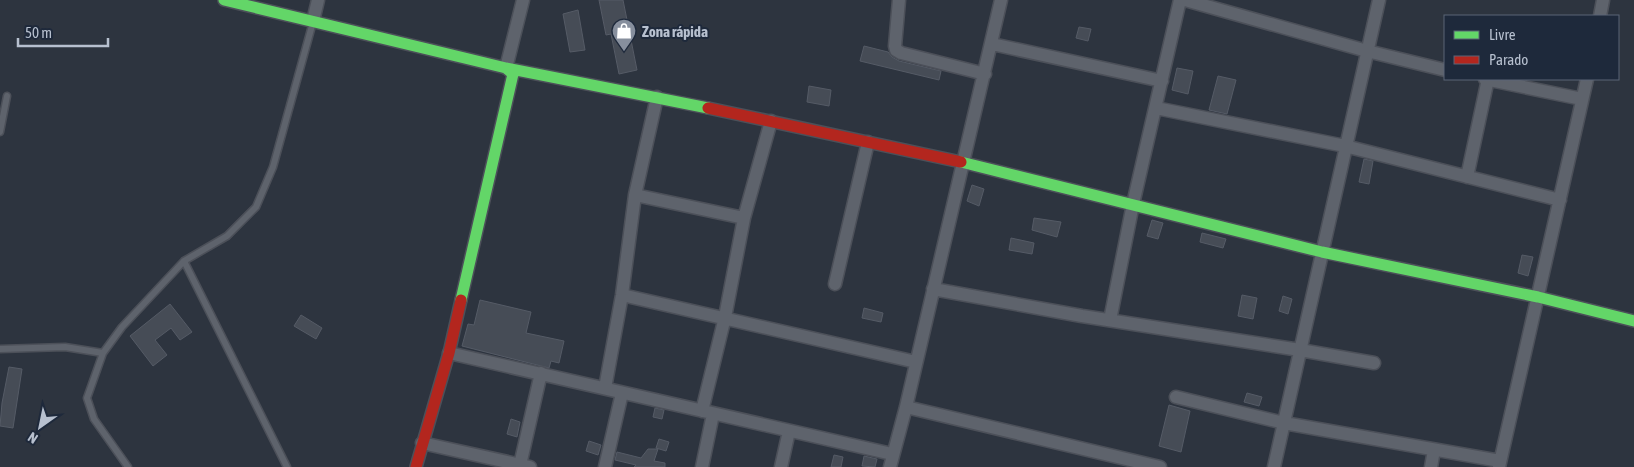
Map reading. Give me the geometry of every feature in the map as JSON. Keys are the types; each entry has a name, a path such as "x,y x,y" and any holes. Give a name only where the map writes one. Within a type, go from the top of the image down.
{"street":[{"path":"224,0 506,68 657,97 962,162 1322,252 1538,297 1634,320"},
{"path":"313,21 318,0"},
{"path":"506,68 522,0"},
{"path":"899,0 896,50 901,53 985,74"},
{"path":"890,467 906,407 1001,0"},
{"path":"1110,320 1133,204 1180,0"},
{"path":"1186,0 1367,51 1444,70"},
{"path":"1274,467 1379,0"},
{"path":"1599,1 1600,15"},
{"path":"992,44 1162,80"},
{"path":"416,467 449,352 514,74 506,68"},
{"path":"1466,177 1486,80"},
{"path":"1491,80 1582,99"},
{"path":"1176,397 1284,423 1434,450 1499,464 1586,80"},
{"path":"605,388 622,295 635,195 657,97"},
{"path":"1156,108 1345,146 1560,200"},
{"path":"702,467 707,412 744,218 771,121"},
{"path":"835,284 868,142"},
{"path":"635,195 744,218"},
{"path":"933,289 1374,363"},
{"path":"622,295 916,362"},
{"path":"449,352 892,454"},
{"path":"422,443 525,466 540,373"},
{"path":"605,467 622,393"},
{"path":"906,407 1160,467"},
{"path":"781,467 789,431"},
{"path":"1431,467 1434,450"}],"lane":[{"path":"128,467 94,419 87,398 103,353 122,327 184,261 227,236 256,207 273,167 313,21"},
{"path":"0,132 8,96"},
{"path":"184,261 287,467"},
{"path":"0,349 65,347 103,353"}],"building":[{"path":"599,0 623,0 637,70 619,74 611,34 606,35"},
{"path":"578,10 585,50 570,52 563,14"},
{"path":"1079,27 1091,29 1088,41 1076,38"},
{"path":"864,46 888,52 899,61 941,71 939,80 860,61"},
{"path":"1177,68 1193,71 1188,94 1172,90"},
{"path":"1218,76 1236,80 1227,114 1209,110"},
{"path":"809,86 831,90 829,106 807,102"},
{"path":"1364,159 1373,161 1369,184 1359,182"},
{"path":"972,185 984,189 979,206 967,201"},
{"path":"1034,218 1061,222 1057,237 1032,230"},
{"path":"1152,220 1163,223 1158,239 1147,236"},
{"path":"1202,233 1226,239 1223,248 1200,242"},
{"path":"1011,238 1034,243 1032,254 1009,250"},
{"path":"1522,255 1533,257 1528,276 1518,273"},
{"path":"1242,295 1257,298 1253,319 1238,316"},
{"path":"1283,296 1292,299 1288,314 1279,311"},
{"path":"480,300 531,312 526,333 564,341 559,363 551,361 549,368 462,346 468,324 474,325"},
{"path":"170,304 192,332 180,340 171,328 155,340 167,355 153,366 130,336"},
{"path":"864,308 883,313 881,322 862,318"},
{"path":"301,315 322,328 316,339 294,326"},
{"path":"9,367 22,369 13,428 0,426"},
{"path":"1247,393 1262,397 1259,406 1244,402"},
{"path":"1169,405 1190,411 1181,452 1159,446"},
{"path":"655,408 664,410 662,419 653,417"},
{"path":"511,419 520,422 517,437 507,434"},
{"path":"659,439 669,442 666,451 656,448"},
{"path":"589,441 601,445 598,455 586,451"},
{"path":"648,449 658,449 654,461 665,463 665,467 634,467 636,465 615,460 617,452 641,458"},
{"path":"834,455 843,457 841,467 831,467"},
{"path":"864,456 877,459 875,467 862,466"}],"traffic: fast":[{"path":"224,0 506,68 708,108"},
{"path":"461,300 513,74 506,68"},
{"path":"961,162 1322,252 1538,297 1634,321"}],"traffic: jam":[{"path":"708,108 961,162"},
{"path":"416,467 449,353 461,300"}],"place":[{"name":"Zona rápida","path":"624,52"}]}
